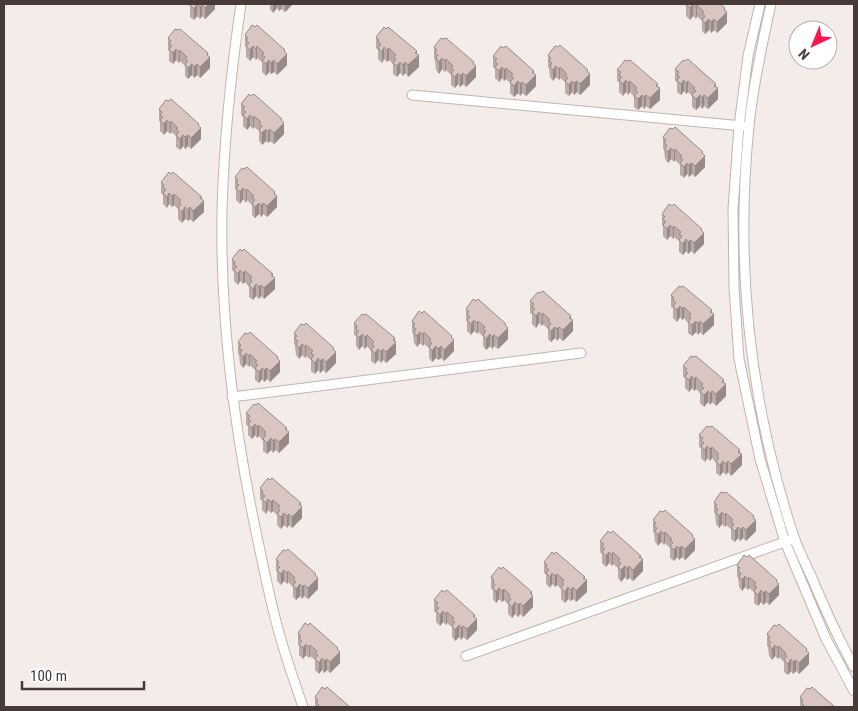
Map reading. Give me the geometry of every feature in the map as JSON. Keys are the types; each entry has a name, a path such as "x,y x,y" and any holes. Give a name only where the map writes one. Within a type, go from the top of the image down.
{"street":[{"path":"241,4 233,62 225,147 222,211 224,292 232,397 247,488 264,570 282,642 303,707"},
{"path":"760,4 748,56 744,126 746,284 752,358 770,456 795,538 836,633 854,667"},
{"path":"771,4 744,126 733,209 734,288 740,359 760,459 785,542 826,639 854,691"},
{"path":"412,95 744,126"},
{"path":"232,397 581,354"},
{"path":"466,656 795,538"}],"building":[{"path":"191,4 197,4 194,9"},
{"path":"197,4 209,4 205,8"},
{"path":"693,4 720,4 727,12 717,22 714,19 711,22 709,19 705,23 702,20 705,16 702,14 704,12 697,5 696,7"},
{"path":"252,25 255,27 257,25 285,50 287,54 277,64 274,60 271,63 269,60 266,64 262,61 265,57 262,55 264,53 257,46 256,49 253,46 250,50 246,46 249,43 245,35"},
{"path":"384,27 386,29 388,27 417,51 415,53 419,55 408,65 405,62 403,65 400,62 397,66 393,63 396,55 389,48 387,50 384,47 382,52 378,48 381,44 376,37"},
{"path":"175,29 180,29 208,53 207,55 210,57 200,67 197,64 194,67 192,64 188,68 185,64 188,61 185,58 187,57 180,50 179,52 176,49 173,53 169,49 172,46 169,44 171,41 168,38"},
{"path":"441,38 446,38 474,62 473,64 476,66 466,76 463,73 460,76 458,73 455,77 451,73 454,70 451,67 453,66 446,59 445,61 442,58 439,62 436,58 438,55 435,53 437,50 434,47"},
{"path":"560,45 588,70 590,74 580,84 577,81 574,83 572,81 569,85 565,81 568,78 565,75 567,74 560,67 559,69 556,66 553,70 550,66 552,63 549,61 551,58 548,55 555,46 558,47"},
{"path":"501,46 503,48 506,46 534,71 532,72 536,75 526,85 522,82 520,84 518,81 514,86 510,82 514,78 511,76 513,74 506,68 504,70 502,67 499,71 495,67 498,64 495,61 497,59 493,56"},
{"path":"688,59 716,84 714,86 718,88 708,98 704,95 702,98 700,95 696,99 692,95 696,91 693,89 695,88 688,81 686,83 684,80 681,84 677,80 680,77 677,75 679,72 675,69 683,60"},
{"path":"625,60 630,60 658,84 656,86 660,88 650,98 646,95 644,98 642,95 638,99 634,96 638,92 635,90 637,88 630,81 628,83 626,80 623,84 619,80 622,77 619,75 621,72 617,70"},
{"path":"249,94 251,96 254,94 282,119 284,123 274,133 270,129 268,132 266,129 262,133 259,130 262,126 259,124 261,122 254,116 253,118 250,115 247,119 243,115 246,112 243,109 245,107 241,104"},
{"path":"171,99 199,124 201,128 191,138 188,135 185,137 183,135 180,139 176,135 179,132 176,129 178,128 171,121 170,123 167,120 164,124 160,120 163,117 160,115 162,112 159,109 166,100 169,101"},
{"path":"675,127 703,152 705,156 695,166 692,163 689,165 687,163 684,167 680,163 683,160 680,157 682,156 675,149 674,151 671,148 668,152 665,148 667,145 664,143 666,140 663,137 670,128 673,129"},
{"path":"247,167 275,192 274,194 277,196 267,206 263,203 261,206 259,203 255,207 252,203 255,200 252,197 254,196 247,189 246,191 243,188 240,192 236,188 239,185 236,183 238,180 235,177 242,168"},
{"path":"169,172 171,174 173,172 202,197 200,198 204,201 193,211 190,207 188,210 185,207 182,212 178,208 181,200 174,194 172,196 169,193 167,197 163,193 166,190 161,182"},
{"path":"669,204 672,206 674,204 702,229 704,233 694,243 691,240 688,242 686,239 683,244 679,240 682,236 679,234 681,232 674,226 673,228 670,225 667,229 663,225 666,222 662,214"},
{"path":"240,249 242,251 244,249 273,274 271,275 275,278 264,288 256,284 253,289 249,285 252,277 245,271 243,273 240,270 238,274 234,270 237,267 232,259"},
{"path":"679,286 683,286 712,310 710,312 714,314 703,324 700,321 698,324 696,321 692,325 688,322 691,318 689,315 691,314 684,307 682,309 680,306 677,310 673,306 676,303 671,295"},
{"path":"543,291 571,316 569,318 573,320 563,330 555,327 551,331 548,327 551,324 548,321 550,320 543,313 542,315 539,312 536,316 532,312 535,309 532,307 534,304 530,301 538,292"},
{"path":"473,299 476,301 478,299 506,324 508,328 498,338 494,335 492,337 490,334 486,339 483,335 486,331 483,329 485,327 478,321 477,323 474,320 471,324 467,320 470,317 466,309"},
{"path":"419,311 422,313 424,311 452,336 454,340 444,350 441,346 438,349 436,346 432,351 429,347 432,343 429,341 431,339 424,332 423,335 420,332 417,336 414,332 416,329 412,321"},
{"path":"362,314 366,314 395,338 393,340 396,342 386,352 383,349 381,352 378,349 375,353 371,350 374,342 367,335 365,337 362,334 359,338 356,334 359,331 354,323"},
{"path":"306,323 334,348 336,352 326,362 323,359 320,361 318,358 315,363 311,359 314,355 311,353 313,351 306,345 305,347 302,344 299,348 296,344 298,341 294,333 301,324 304,325"},
{"path":"250,332 278,357 280,361 270,371 267,368 264,370 262,368 259,372 255,368 258,365 255,362 257,361 250,354 249,356 246,353 243,357 240,353 242,350 239,348 241,345 238,342 245,333 248,334"},
{"path":"691,356 696,356 724,380 722,382 726,384 716,394 712,391 710,394 708,391 704,395 700,392 704,388 701,386 703,384 696,377 694,379 692,376 689,380 685,376 688,373 685,371 687,369 683,366"},
{"path":"258,403 287,428 285,429 289,432 279,442 275,439 273,441 271,438 267,443 263,439 266,432 259,425 257,427 255,424 252,428 248,424 251,421 248,419 250,416 246,413 254,404"},
{"path":"707,426 712,426 740,450 738,452 742,454 731,464 728,461 726,464 723,461 720,465 716,462 719,454 712,447 710,449 707,446 705,450 701,446 704,443 701,441 703,438 699,435"},
{"path":"268,478 270,480 272,478 301,503 299,504 302,507 292,517 284,513 281,517 277,514 280,506 273,500 271,502 268,499 266,503 262,499 265,496 260,488"},
{"path":"721,492 726,492 754,516 753,518 756,520 746,530 743,527 740,530 738,527 735,531 731,528 734,524 731,522 733,520 726,513 725,515 722,512 719,516 716,512 718,509 715,507 717,505 714,502"},
{"path":"665,510 693,535 695,539 685,549 682,546 679,548 677,546 674,550 670,546 673,543 670,540 672,539 665,532 664,534 661,531 658,535 655,531 657,528 654,526 656,523 653,520 660,511 663,512"},
{"path":"608,531 610,533 613,531 643,559 633,570 629,566 627,569 625,566 621,570 618,567 621,563 618,561 620,559 613,552 612,555 609,552 606,556 602,552 605,549 602,546 604,544 600,541"},
{"path":"288,549 316,574 318,578 308,588 304,585 302,587 300,584 296,589 293,585 296,582 293,579 295,578 288,571 287,573 284,570 281,574 277,570 280,567 277,565 279,562 276,559 283,550 286,551"},
{"path":"552,552 554,554 556,552 587,580 576,591 573,587 571,590 568,587 565,592 561,588 564,580 557,574 555,576 552,573 550,577 546,573 549,570 544,562"},
{"path":"744,555 747,557 749,555 777,580 779,584 769,594 766,591 763,593 761,590 758,595 754,591 757,587 754,585 756,583 749,577 748,579 745,576 742,580 739,576 741,573 737,565"},
{"path":"499,567 501,569 503,567 532,592 530,593 533,596 523,606 515,602 512,607 508,603 511,599 510,595 504,589 502,591 499,588 496,592 493,588 495,585 491,577"},
{"path":"442,590 444,592 447,590 475,615 473,616 477,619 467,629 463,626 461,628 459,625 455,630 452,626 455,622 452,620 454,618 447,612 446,614 443,611 440,615 436,611 439,608 436,605 438,603 434,600"},
{"path":"305,623 308,625 310,623 338,648 340,652 330,662 327,659 324,661 322,658 319,663 315,659 318,655 315,653 317,651 310,645 309,647 306,644 303,648 299,644 302,641 298,633"},
{"path":"779,624 807,649 809,653 799,663 796,660 793,662 791,659 788,664 784,660 787,656 784,654 786,653 779,646 778,648 775,645 772,649 769,645 771,642 768,640 770,637 767,634 774,625 777,626"},
{"path":"322,687 325,689 327,687 350,707 317,707 319,705 316,702 318,700 315,697"},
{"path":"812,687 835,707 802,707 804,705 801,702 803,700 800,697 807,688 810,689"}]}
